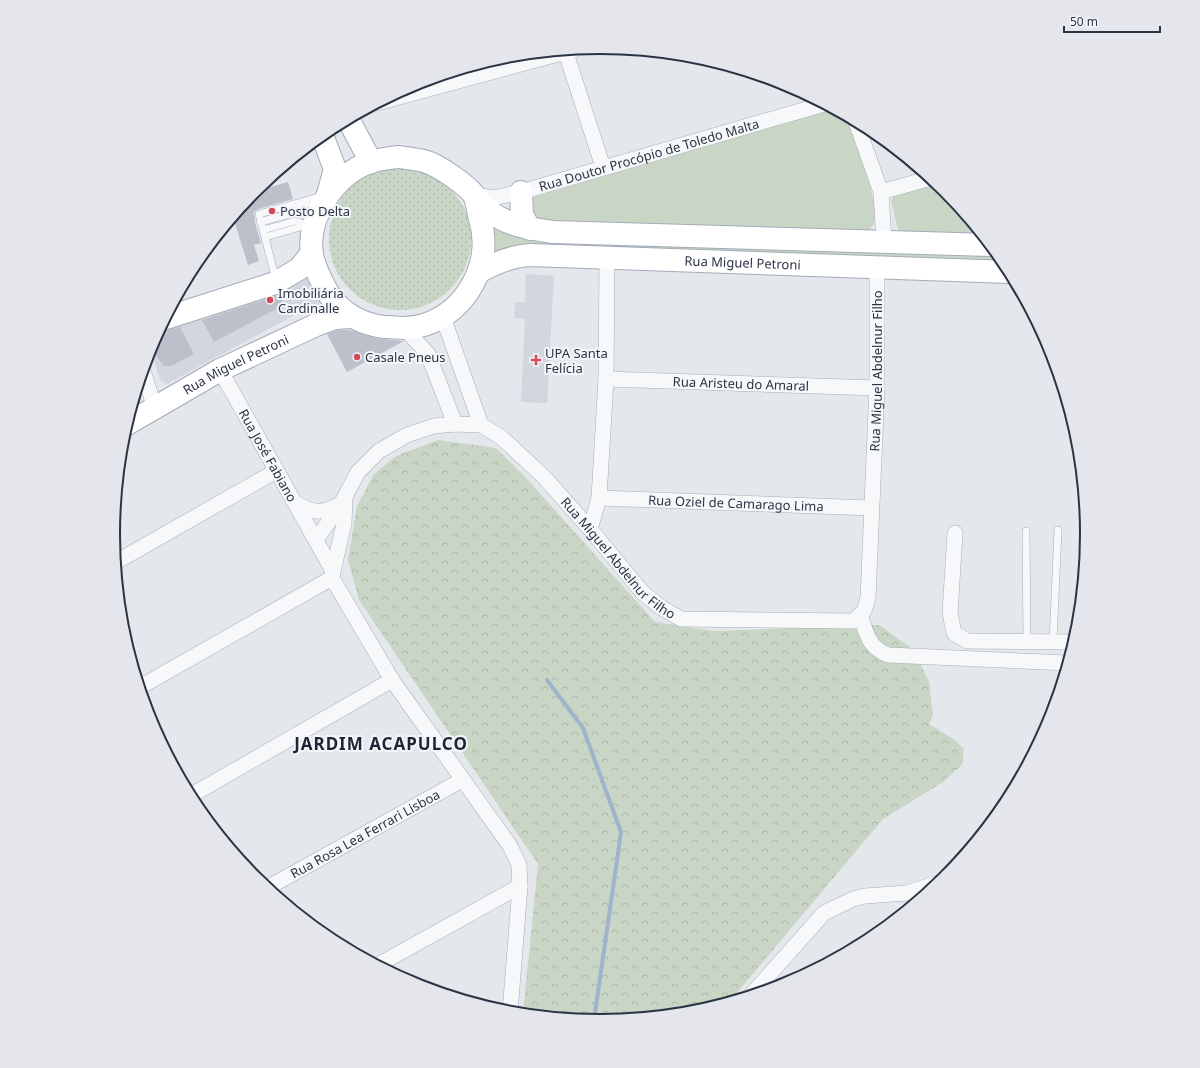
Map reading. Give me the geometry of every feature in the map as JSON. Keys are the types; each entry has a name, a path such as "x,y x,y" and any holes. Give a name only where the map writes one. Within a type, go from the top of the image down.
{"main road":[{"path":"351,124 371,162"},
{"path":"324,141 335,169 322,196 312,224 312,254 316,270 329,295 350,317 376,326 405,329 424,325 442,317 460,302 474,284 479,272 483,251 484,230 474,195"},
{"name":"Rua Miguel Petroni","path":"322,196 347,174 371,162 398,157 427,162 453,176 492,213 510,223 530,229 553,232 983,245"},
{"path":"521,192 522,215 530,229"},
{"path":"173,316 277,282 299,269 312,254"},
{"name":"Rua Miguel Petroni","path":"479,272 493,264 516,256 530,255 1002,272"},
{"name":"Rua Miguel Petroni","path":"134,420 220,370 316,325 335,318 350,317"}],"street":[{"path":"569,55 603,167"},
{"path":"404,96 546,57"},
{"name":"Rua Doutor Procópio de Toledo Malta","path":"474,195 493,198 521,192 816,106"},
{"path":"859,130 881,192 884,241"},
{"path":"881,192 923,180"},
{"path":"590,529 599,498 606,379 607,258"},
{"name":"Rua Miguel Abdelnur Filho","path":"316,540 343,499 358,472 379,451 407,434 434,426 455,424 481,425 501,437 519,452 590,529 643,593 662,608 681,619 853,621 864,611 868,598 877,388 877,268"},
{"path":"442,317 481,425"},
{"path":"405,329 428,354 455,424"},
{"name":"Rua José Fabiano","path":"220,370 316,540"},
{"path":"146,379 155,408"},
{"name":"Rua Aristeu do Amaral","path":"606,379 877,388"},
{"path":"121,559 276,471"},
{"name":"Rua Oziel de Camarago Lima","path":"599,498 872,508"},
{"path":"294,502 309,511 330,509 343,499"},
{"name":"Rua Miguel Abdelnur Filho","path":"332,575 344,524 343,499"},
{"path":"954,533 950,614 954,632 967,641 1068,642"},
{"path":"316,540 332,575 392,680 510,846 519,865 520,886 510,1006"},
{"path":"144,685 332,575"},
{"path":"860,615 873,646 878,651 888,655 1063,663"},
{"path":"196,793 392,680"},
{"name":"Rua Rosa Lea Ferrari Lisboa","path":"273,885 462,780"},
{"path":"384,962 520,886"},
{"path":"770,983 824,913 853,898 864,896 912,897"}],"lane":[{"path":"277,282 259,214 322,196"},
{"path":"263,230 295,221 312,224"},
{"path":"265,237 312,224"},
{"path":"1053,642 1058,530"},
{"path":"1026,532 1027,642"}],"shaded area":[{"path":"306,272 324,306 314,305 167,384 160,380 153,359 169,325"},
{"name":"UPA Santa Felícia","path":"526,274 554,276 547,403 521,402 525,319 514,318 515,302 525,302"}],"green space":[{"path":"826,111 851,125 869,180 876,213 873,225 864,233 536,223 529,202 534,197"},
{"path":"400,168 420,171 427,174 445,184 455,194 468,219 471,239 468,259 465,266 455,284 445,294 420,307 400,310 380,307 373,304 355,294 345,284 332,259 329,239 332,219 335,212 345,194 355,184 380,171"},
{"path":"928,184 961,218 977,237 903,234 898,230 891,200 894,196"},
{"path":"490,217 987,250 997,264 495,255"},
{"path":"438,440 496,448 527,479 655,622 714,631 879,625 914,650 929,682 933,714 929,724 955,740 964,749 962,765 943,782 883,819 735,995 694,1005 631,1013 569,1013 524,1008 538,864 359,600 348,560 357,506 374,474 396,456"}],"building":[{"path":"288,182 293,199 258,209 254,212 255,223 261,243 254,245 259,261 248,265 235,223 269,188"},
{"path":"279,295 284,305 214,342 202,320"},
{"path":"180,327 194,354 171,366 164,366 155,355 166,331"},
{"name":"Casale Pneus","path":"338,330 350,330 374,338 404,341 347,372 327,334"}],"waterway":[{"path":"547,680 583,728 621,832 595,1014"}],"place":[{"name":"Posto Delta","path":"272,211"},
{"name":"Imobiliária Cardinalle","path":"270,300"},
{"name":"Casale Pneus","path":"357,357"},
{"name":"UPA Santa Felícia","path":"536,360"}],"district":[{"name":"JARDIM ACAPULCO","path":"381,743"}]}
